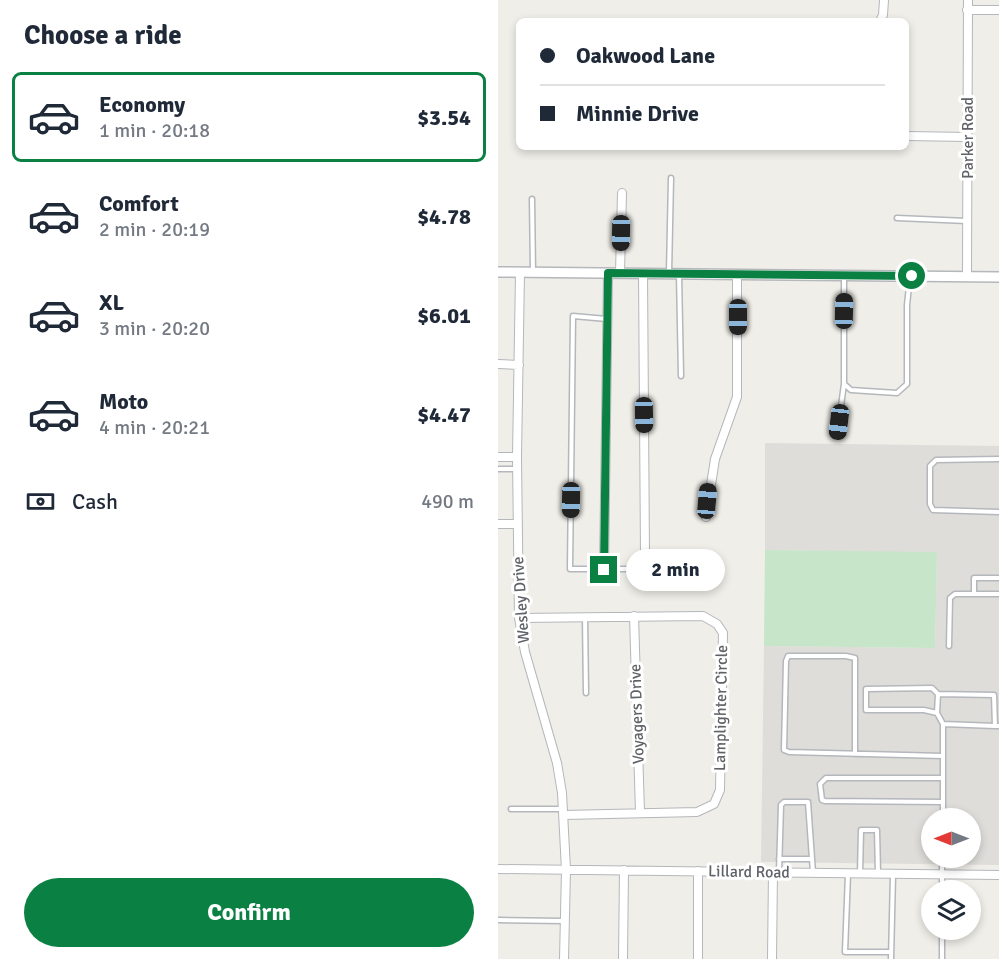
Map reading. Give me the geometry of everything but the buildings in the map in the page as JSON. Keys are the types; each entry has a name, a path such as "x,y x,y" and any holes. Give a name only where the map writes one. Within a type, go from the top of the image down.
{"street":[{"path":"882,18 884,0"},
{"name":"Parker Road","path":"967,276 968,0"},
{"path":"968,10 999,10"},
{"path":"909,136 968,137"},
{"path":"620,273 622,193"},
{"path":"498,272 999,277"},
{"name":"Wesley Drive","path":"520,272 517,457 519,618 525,652 557,763 564,812 566,870 564,959"},
{"path":"604,570 608,273"},
{"path":"643,273 645,556"},
{"path":"706,517 715,459 737,397 737,274"},
{"path":"498,363 519,364"},
{"path":"498,457 517,457"},
{"path":"498,524 517,524"},
{"name":"Voyagers Drive","path":"634,616 640,812"},
{"name":"Lamplighter Circle","path":"519,618 703,616 717,624 723,633 718,797 706,810 698,812 564,812"},
{"name":"Lillard Road","path":"498,869 999,875"},
{"path":"623,959 624,870"},
{"path":"698,871 698,959"},
{"path":"772,959 776,872"}],"lane":[{"path":"671,178 674,274 681,376"},
{"path":"532,199 533,272"},
{"path":"897,218 968,221"},
{"path":"837,435 844,384 844,275"},
{"path":"844,384 850,390 897,393 907,384 907,305 910,276"},
{"path":"608,319 573,316 570,569 642,569 645,556"},
{"path":"999,459 936,460 930,466 930,504 933,510 999,512"},
{"path":"498,469 517,470"},
{"path":"974,594 974,578 999,578"},
{"path":"949,646 950,598 955,594 999,594"},
{"path":"585,617 586,693"},
{"path":"855,754 855,658 846,656 788,657 786,661 784,750 789,752 855,754 943,756"},
{"path":"937,713 924,710 866,710 866,689 932,688 938,694 994,695 997,726 943,724"},
{"path":"938,694 937,713 943,724 943,808"},
{"path":"943,778 826,778 820,784 820,794 825,801 943,802"},
{"path":"776,872 779,859 782,804 808,802 813,873"},
{"path":"512,809 564,812"},
{"path":"860,873 861,830 877,830 878,874"},
{"path":"779,859 811,860"},
{"path":"942,868 942,880"},
{"path":"848,873 845,952 891,952"},
{"path":"891,959 893,874"},
{"path":"498,920 565,921"},
{"path":"942,940 942,959"}],"shaded area":[{"path":"765,443 999,446 999,865 981,865 981,808 921,808 921,864 761,862 764,646 935,648 937,553 765,550"}],"green space":[{"path":"765,550 937,552 935,648 764,646"}],"route":[{"path":"604,570 608,417 608,273 912,276"}]}
